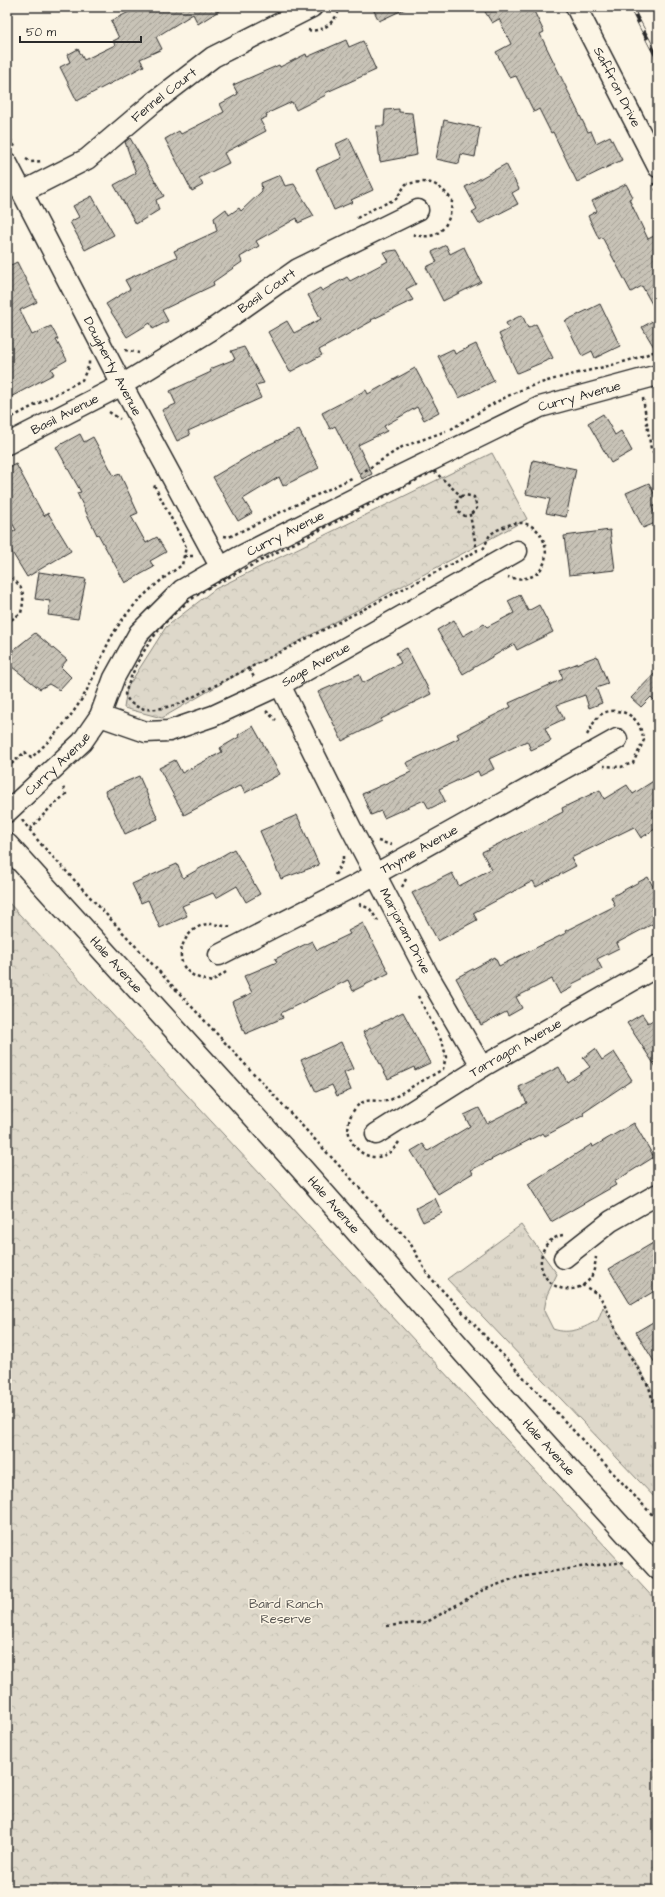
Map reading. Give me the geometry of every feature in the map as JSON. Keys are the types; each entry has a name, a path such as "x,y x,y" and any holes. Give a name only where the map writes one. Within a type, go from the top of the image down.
{"main road":[{"name":"Hale Avenue","path":"7,845 295,1161 514,1410 652,1561"}],"street":[{"name":"Fennel Court","path":"22,192 86,159 213,57 312,7"},
{"name":"Saffron Drive","path":"576,7 658,167"},
{"name":"Dougherty Avenue","path":"7,163 122,385 220,568"},
{"name":"Basil Court","path":"122,385 213,330 298,269 418,210"},
{"name":"Curry Avenue","path":"7,812 82,742 100,716 114,678 139,633 182,590 220,568 377,487 540,408 649,377"},
{"name":"Basil Avenue","path":"7,444 122,385"},
{"name":"Sage Avenue","path":"100,716 146,732 169,731 213,716 280,685 517,551"},
{"name":"Marjoram Drive","path":"280,685 375,875 427,973 482,1067"},
{"name":"Thyme Avenue","path":"219,955 375,875 617,739"},
{"name":"Tarragon Avenue","path":"376,1134 482,1067 658,966"},
{"path":"564,1258 611,1221 658,1194"}],"path":[{"path":"303,29 313,31 330,25 337,16 340,7"},
{"path":"351,222 375,208 396,199 406,184 425,181 441,188 452,200 451,214 444,227 437,234 420,236 408,232"},
{"path":"121,345 126,351 140,353 145,350"},
{"path":"649,377 651,449 658,458"},
{"path":"7,420 82,380"},
{"path":"102,410 109,412 122,420"},
{"path":"461,496 434,471 206,589 179,609 149,642 141,654 128,684 125,694 128,701 136,707 148,709 172,706 183,702 484,548 490,536 510,524 519,523 530,526 542,534 547,551 545,562 539,572 530,578 517,580 507,577 502,578"},
{"path":"7,768 25,752 31,758 59,730 90,685 118,626 157,583 182,565 186,547 150,476"},
{"path":"466,495 474,497 477,508 470,516 465,516 458,512 456,505 457,499 461,496 466,495"},
{"path":"470,516 477,551"},
{"path":"221,536 230,537"},
{"path":"7,574 22,588 24,600 21,613 7,623"},
{"path":"583,740 599,716 608,711 618,711 630,715 639,725 644,740 633,763 621,767 609,768 600,766"},
{"path":"30,829 40,843 409,1241 428,1275 658,1521"},
{"path":"373,839 382,843 392,845 398,844"},
{"path":"401,892 408,875"},
{"path":"582,1285 598,1294 604,1303 622,1343 658,1407"},
{"path":"387,1626 427,1622 481,1591 515,1578 580,1567 625,1562 652,1561"}],"green space":[{"path":"492,453 527,519 238,674 162,718 124,708 127,688 166,627 215,589"},
{"name":"Baird Ranch Reserve","path":"7,901 658,1603 658,1890 7,1890"},
{"path":"521,1225 557,1274 547,1295 544,1311 553,1329 559,1331 571,1331 587,1326 598,1320 603,1307 658,1400 658,1501 447,1279"}],"building":[{"path":"139,7 225,7 198,24 193,14 156,37 162,49 140,59 144,66 77,101 60,67 70,62 67,55 78,49 84,60 115,45 113,41 119,38 111,21"},
{"path":"372,7 409,7 379,21"},
{"path":"482,7 532,7 544,32 540,34 588,132 591,131 596,143 610,136 622,160 577,182 553,132 551,133 539,109 534,112 516,76 510,78 496,52 511,44 499,19 492,23"},
{"path":"346,40 349,47 363,41 376,70 325,93 326,95 296,110 292,102 266,114 267,117 260,120 266,131 224,153 229,163 199,178 203,185 192,191 165,139 179,131 181,134 224,112 220,104 238,94 233,85 279,65 280,67 306,54 307,57"},
{"path":"399,109 399,112 412,113 417,155 380,162 376,126 384,126 385,110"},
{"path":"444,120 480,128 475,157 461,154 459,164 436,159"},
{"path":"130,138 164,196 156,200 159,210 136,224 114,185 136,173 125,142"},
{"path":"349,138 373,190 351,200 353,202 334,210 316,169 342,158 336,144"},
{"path":"506,164 519,189 512,193 518,204 479,224 472,212 477,209 465,187"},
{"path":"280,175 285,186 294,184 314,216 298,223 297,218 256,241 259,246 240,257 242,262 213,282 214,285 162,310 168,321 153,329 150,323 127,337 106,304 130,289 125,280 177,257 174,251 217,231 214,218 226,209 229,215 239,208 241,211 262,191 261,183"},
{"path":"626,184 633,197 629,199 648,239 658,234 658,315 642,286 631,292 602,237 599,239 588,216 597,211 592,201"},
{"path":"92,196 114,235 85,250 70,222 79,217 73,206"},
{"path":"446,245 450,254 464,247 481,282 443,301 426,267 437,262 432,252"},
{"path":"397,250 416,284 406,289 413,300 371,320 372,321 319,350 322,355 290,372 268,332 287,321 294,333 321,319 308,295 320,288 322,291 347,277 350,281 388,261 383,252"},
{"path":"17,262 37,302 20,310 32,335 51,326 58,339 56,340 67,360 51,369 54,374 7,399 7,267"},
{"path":"600,304 620,346 595,358 592,351 582,356 565,321"},
{"path":"522,315 528,328 536,324 553,358 517,373 499,334 509,329 506,323"},
{"path":"658,318 658,354 642,327"},
{"path":"476,344 494,381 459,398 438,356 453,349 455,354"},
{"path":"244,347 264,383 255,385 261,398 188,431 190,435 177,441 162,410 176,404 170,391 211,372 210,369 235,359 231,351"},
{"path":"415,368 439,412 424,420 417,407 384,426 387,431 358,445 372,474 362,479 335,426 330,429 322,413 366,390 368,394"},
{"path":"603,414 615,435 621,431 632,451 611,463 588,423"},
{"path":"299,430 319,468 283,486 279,477 243,499 252,513 238,521 213,477 264,447"},
{"path":"80,434 84,442 93,437 114,476 120,474 138,513 131,516 146,543 157,537 166,552 150,561 154,567 125,583 98,534 97,535 77,493 81,492 56,447"},
{"path":"533,460 576,469 566,517 546,513 550,499 526,494"},
{"path":"16,464 44,516 48,513 71,551 27,577 7,544 7,535 16,530 7,514 7,468"},
{"path":"649,483 658,502 658,504 652,507 658,522 643,528 626,493"},
{"path":"610,530 615,570 569,575 564,536"},
{"path":"39,572 86,579 78,619 48,615 50,601 35,599"},
{"path":"520,595 528,611 539,605 553,632 517,650 514,644 463,674 437,630 454,620 463,636 484,624 487,627 514,613 508,601"},
{"path":"35,633 67,660 61,667 71,677 59,690 49,684 40,689 7,663 7,655"},
{"path":"407,648 431,694 381,719 382,721 342,741 318,692 359,674 363,683 401,663 396,653"},
{"path":"597,656 608,684 596,688 602,703 589,708 585,695 557,705 564,719 545,728 551,741 531,750 527,741 489,759 494,769 480,776 478,771 439,789 445,801 429,809 424,800 384,818 381,811 371,815 362,794 411,772 406,763 459,738 457,734 511,707 509,703 563,679 560,670"},
{"path":"658,670 658,704 651,697 641,707 631,698"},
{"path":"253,726 280,774 245,793 241,785 184,815 159,768 175,760 182,773 222,752 220,748 239,737 238,735"},
{"path":"139,776 158,819 125,834 105,791"},
{"path":"658,778 658,827 641,838 634,827 571,858 576,866 536,887 533,881 473,913 477,920 438,941 412,893 452,873 459,886 491,869 482,852 563,812 562,808 600,790 604,799 627,785 633,794"},
{"path":"297,815 319,865 281,879 260,831"},
{"path":"234,849 260,894 246,902 237,886 216,898 213,893 182,906 187,916 160,928 148,900 141,903 132,884 177,864 183,878"},
{"path":"648,877 658,896 658,921 617,943 619,948 597,959 602,969 572,984 573,987 560,994 552,979 516,997 522,1008 508,1016 506,1012 481,1025 456,978 495,957 499,966 566,933 565,931 615,906 611,897"},
{"path":"363,923 389,973 353,991 348,980 281,1013 283,1018 245,1034 232,1002 252,993 244,976 277,962 275,959 312,941 317,950 350,934 348,931"},
{"path":"403,1012 430,1063 415,1070 414,1067 388,1079 363,1032"},
{"path":"642,1014 648,1023 658,1017 658,1070 627,1023"},
{"path":"341,1042 353,1069 344,1073 351,1090 337,1096 332,1085 316,1092 301,1060"},
{"path":"595,1049 602,1060 614,1052 632,1080 583,1113 584,1115 545,1136 543,1133 471,1170 473,1173 438,1194 411,1151 423,1144 428,1151 470,1126 464,1115 479,1108 487,1123 527,1103 519,1087 559,1067 567,1082 590,1067 583,1058"},
{"path":"634,1123 654,1157 614,1182 616,1185 551,1222 528,1184 592,1144 593,1147"},
{"path":"435,1198 442,1213 423,1222 416,1208"},
{"path":"658,1240 658,1289 631,1305 609,1269"},
{"path":"658,1319 658,1368 636,1332"}],"railway":[{"path":"631,7 658,59"}]}
